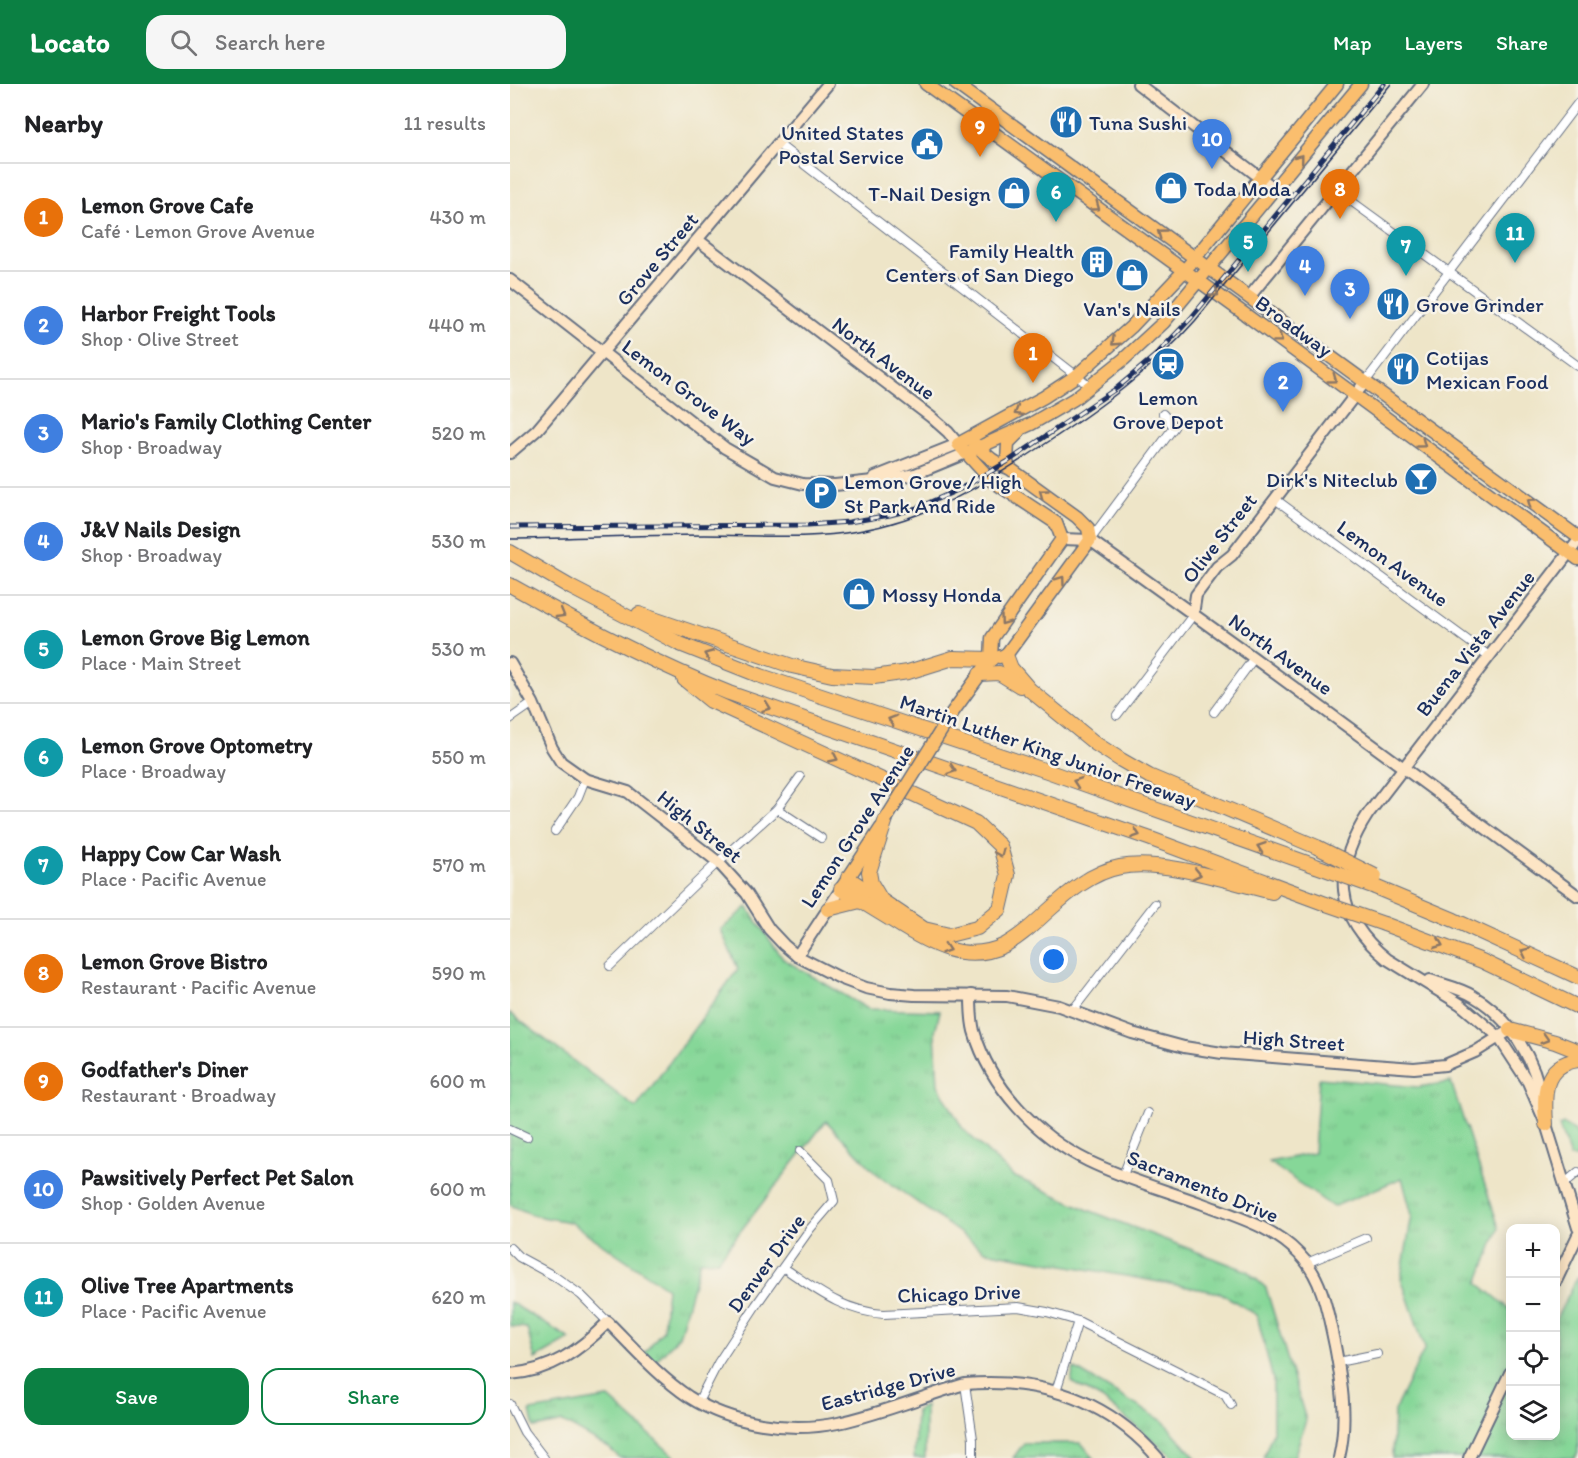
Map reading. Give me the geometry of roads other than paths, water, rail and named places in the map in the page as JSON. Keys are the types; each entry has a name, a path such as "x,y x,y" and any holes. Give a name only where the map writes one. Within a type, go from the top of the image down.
{"highway":[{"name":"Martin Luther King Junior Freeway","path":"510,552 680,644 761,676 1047,771 1316,866 1375,881"},
{"path":"510,585 585,628 729,693 1151,839 1384,924 1482,961 1578,1007"},
{"path":"592,598 792,666 832,675 874,677 908,672 953,658 991,659"},
{"path":"1006,655 1011,668 1030,690 1096,744 1149,776 1317,847 1405,899 1578,977"},
{"path":"674,670 711,701 976,824 1000,846 1008,875 1000,909 977,928 949,935 924,929 881,900 844,884"},
{"path":"980,674 991,672 1003,674 1030,690"},
{"path":"881,900 871,883 869,872 886,819"},
{"path":"844,884 860,901 928,943 963,953 982,952 1004,945 1025,932 1067,894 1095,876 1119,867 1162,866 1326,904"},
{"path":"828,909 860,901"},
{"path":"1504,1033 1555,1042 1578,1051"},
{"path":"1546,1124 1544,1102 1550,1075 1567,1061 1578,1060"}],"main road":[{"name":"Grove Street","path":"511,451 537,430 828,84"},
{"name":"Broadway","path":"926,84 1185,270 1574,556"},
{"name":"Broadway","path":"956,84 1250,296 1578,539"},
{"path":"975,443 1076,376 1131,327 1185,270 1337,84"},
{"path":"1009,468 1008,443 1014,436 1091,387 1164,322 1361,84"},
{"path":"1250,296 1423,84"},
{"path":"1144,86 1275,189"},
{"name":"North Avenue","path":"698,240 931,417 948,432 991,480 1056,523 1062,539"},
{"name":"Lemon Grove Way","path":"510,280 725,448 775,477 803,484 892,479 915,474 962,449"},
{"name":"Olive Street","path":"1194,615 1196,595 1217,567 1232,555 1365,382"},
{"path":"962,449 1031,424"},
{"name":"North Avenue","path":"975,443 985,456 1009,468 1077,518 1088,528 1090,540 1578,896"},
{"path":"1062,539 1090,540"},
{"name":"Lemon Grove Avenue","path":"797,956 952,713 991,659 992,638 1062,539"},
{"name":"Buena Vista Avenue","path":"1578,539 1574,556 1489,656 1360,826 1348,851 1342,881 1343,897 1362,935 1375,949 1399,967 1471,995 1484,1003 1504,1033 1546,1124 1578,1228"},
{"path":"991,659 1006,655 1090,540"},
{"path":"1022,597 1033,619"},
{"name":"High Street","path":"510,663 557,755 567,767 585,779 628,792 718,862 747,894 769,929 797,956 842,979 882,991 914,995 1007,996 1059,1006 1132,1033 1184,1047 1222,1053 1393,1067 1414,1068 1444,1065 1475,1052 1504,1033"},
{"name":"Sacramento Drive","path":"971,995 975,1034 989,1064 1014,1102 1035,1125 1061,1145 1090,1161 1263,1227 1292,1247 1307,1263 1320,1287 1327,1308 1343,1387 1344,1435 1340,1458"},
{"path":"1557,1278 1578,1235"},
{"path":"510,1374 538,1369 566,1358 588,1342 608,1322"},
{"name":"Eastridge Drive","path":"608,1322 651,1366 681,1391 698,1402 725,1414 754,1422 784,1426 815,1426 852,1419 965,1384 988,1382 1022,1384 1056,1391 1082,1401 1115,1419 1138,1437 1158,1458"},
{"path":"1469,1458 1506,1381"}],"street":[{"name":"Olive Street","path":"1365,382 1578,104"},
{"path":"778,144 1091,387"},
{"path":"1336,190 1578,366"},
{"path":"1090,540 1174,427 1163,414"},
{"name":"Lemon Avenue","path":"1275,499 1489,656"},
{"name":"Olive Street","path":"1117,715 1194,615"},
{"path":"1214,711 1254,658"},
{"path":"510,719 532,703"},
{"path":"610,966 777,809 800,777"},
{"path":"555,831 578,797 585,779"},
{"path":"777,809 821,838"},
{"path":"1072,1011 1155,904"},
{"path":"1123,1175 1148,1113"},
{"path":"510,1129 527,1137"},
{"name":"Denver Drive","path":"698,1402 718,1363 810,1229 834,1201 829,1180 800,1151"},
{"path":"1565,1183 1578,1172"},
{"path":"1307,1263 1366,1238"},
{"name":"Eastridge Drive","path":"510,1248 519,1257 554,1276 577,1292 608,1322"},
{"path":"510,1260 515,1262 519,1257"},
{"name":"Chicago Drive","path":"784,1268 834,1301 864,1312 884,1314 1018,1307 1078,1320 1226,1395 1231,1405"},
{"path":"1056,1391 1078,1320"},
{"path":"1338,1362 1377,1354"},
{"path":"965,1384 973,1439 973,1458"},
{"path":"510,1404 524,1432 544,1458"}],"tram line":[{"path":"510,539 839,534 909,518 956,498 979,486 1085,417 1161,356 1195,321 1391,84"}],"railway":[{"path":"510,527 808,525 849,522 917,508 960,489 1007,462 1117,388 1156,355 1191,318 1384,84"}],"place":[{"name":"Tuna Sushi","path":"1066,122"},
{"name":"United States Postal Service","path":"927,144"},
{"name":"Godfather's Diner","path":"980,157"},
{"name":"Pawsitively Perfect Pet Salon","path":"1212,169"},
{"name":"Toda Moda","path":"1171,188"},
{"name":"T-Nail Design","path":"1014,193"},
{"name":"Lemon Grove Bistro","path":"1340,219"},
{"name":"Lemon Grove Optometry","path":"1056,222"},
{"name":"Family Health Centers of San Diego","path":"1097,262"},
{"name":"Olive Tree Apartments","path":"1515,263"},
{"name":"Lemon Grove Big Lemon","path":"1248,272"},
{"name":"Van's Nails","path":"1132,275"},
{"name":"Happy Cow Car Wash","path":"1406,276"},
{"name":"J&V Nails Design","path":"1305,296"},
{"name":"Grove Grinder","path":"1393,304"},
{"name":"Mario's Family Clothing Center","path":"1350,319"},
{"name":"Lemon Grove Depot","path":"1168,364"},
{"name":"Cotijas Mexican Food","path":"1403,369"},
{"name":"Lemon Grove Cafe","path":"1033,383"},
{"name":"Harbor Freight Tools","path":"1283,412"},
{"name":"Dirk's Niteclub","path":"1421,479"},
{"name":"Lemon Grove / High St Park And Ride","path":"821,493"},
{"name":"Mossy Honda","path":"859,594"}]}
